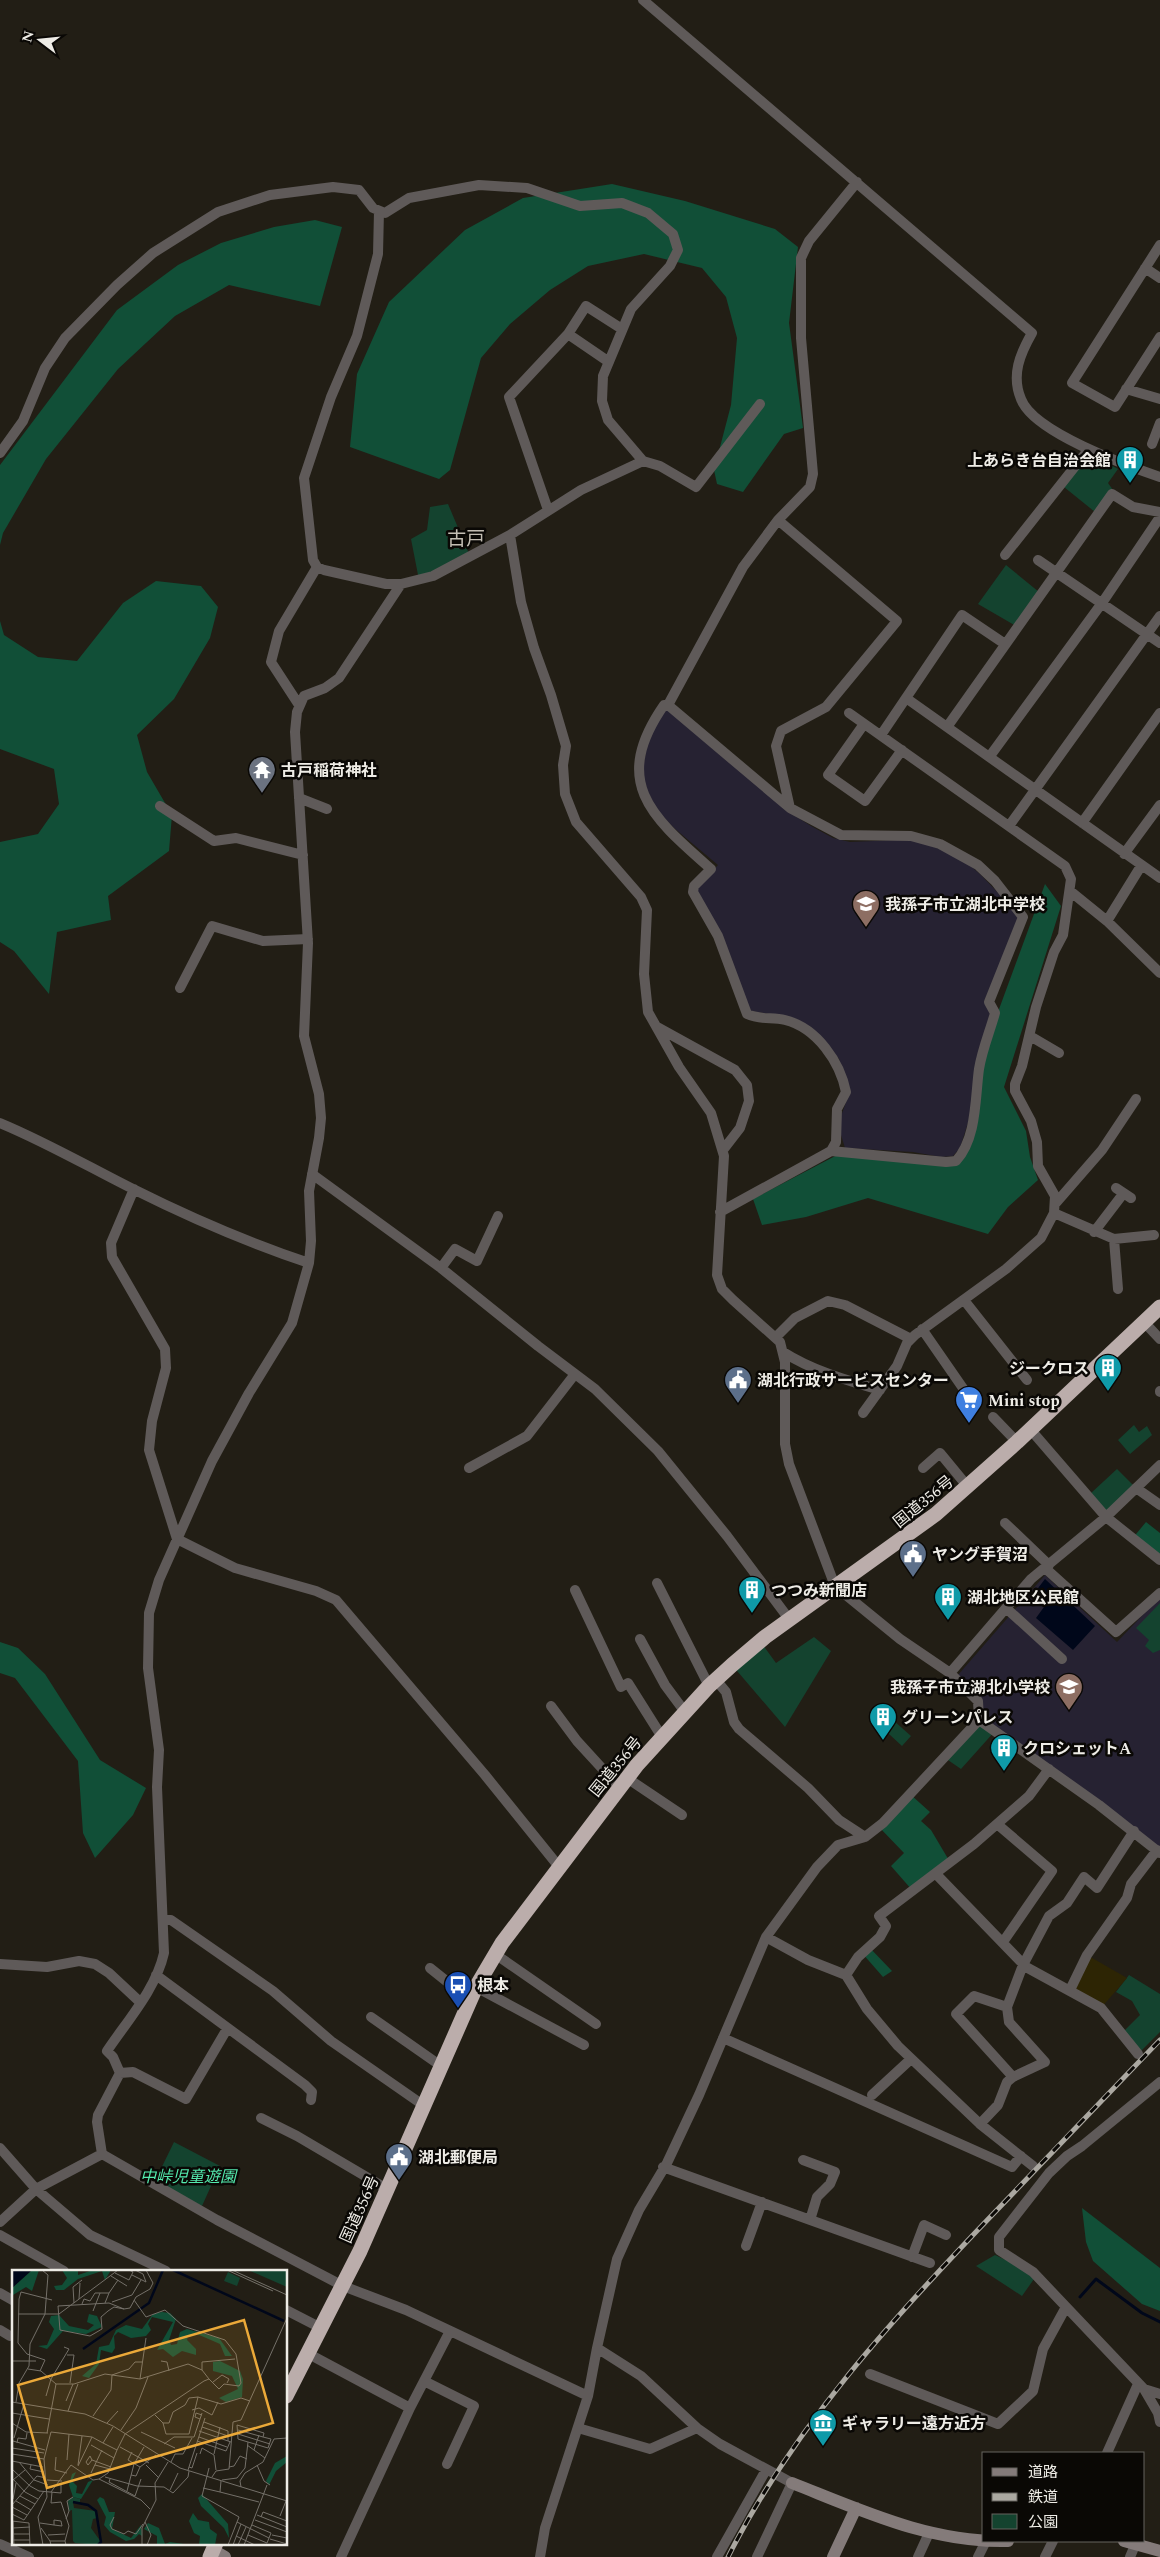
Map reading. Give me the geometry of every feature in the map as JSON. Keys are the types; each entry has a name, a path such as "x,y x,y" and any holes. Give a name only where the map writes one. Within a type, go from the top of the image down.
{"highway":[{"name":"国道356号","path":"288,2392 343,2286 473,1994 495,1954 623,1783 662,1736 712,1683 765,1636 912,1533 968,1487 1160,1307"}],"street":[{"path":"643,0 1032,334 1016,369 1021,400 1036,418 1088,450 1160,477"},
{"path":"720,1212 831,1151 836,1142 837,1110 846,1092 835,1061 812,1034 803,1027 785,1020 755,1018 747,1014 718,936 693,892 694,886 711,869 679,841 646,802 638,769 639,756 650,725 664,705 668,705 743,567 778,520 810,487 813,474 801,338 802,258 809,241 857,182"},
{"path":"0,453 23,421 45,368 65,338 116,285 153,253 218,212 270,195 333,187 359,190 372,208 385,213 409,198 479,185 527,188 580,206 622,203 648,213 673,234 678,250 670,266 631,309 608,362 603,376 602,401 608,420 644,461 660,466 696,487 760,404"},
{"path":"379,211 378,254 357,336 331,397 304,478 313,560 317,567 386,584 401,584 433,576 510,535 581,490 644,461"},
{"path":"1160,245 1072,383 1115,407 1160,338"},
{"path":"1145,268 1160,278"},
{"path":"548,510 509,397 568,334 586,306 622,329"},
{"path":"568,334 608,362"},
{"path":"1126,389 1160,399"},
{"path":"1152,444 1160,423"},
{"path":"1006,555 1088,450"},
{"path":"947,727 1112,494 1133,507 1160,512"},
{"path":"990,756 1102,603 1160,517"},
{"path":"778,520 897,621 826,708 781,731 776,746 790,808"},
{"path":"510,535 524,611 566,746 563,765 566,794 576,822 641,897 647,910 644,974 648,1012 679,1067 711,1113 722,1150 717,1275 722,1288 780,1342 782,1352 785,1444 789,1464 835,1586 900,1639 950,1673 978,1701 979,1720 884,1823 865,1837 838,1845 817,1867 766,1937 724,2038 667,2163 663,2166 639,2210 617,2259 588,2396 545,2528 540,2557"},
{"path":"1038,560 1160,643"},
{"path":"299,705 271,662 279,631 317,567"},
{"path":"120,2073 113,2056 107,2051 156,1975 164,1954 158,1787 159,1750 148,1668 150,1613 153,1598 177,1538 228,1430 292,1323 309,1263 311,1241 309,1191 320,1118 319,1094 304,1036 308,938 295,732 299,705 304,696 326,688 338,678 401,584"},
{"path":"881,735 962,615 1005,644"},
{"path":"1009,826 1160,616"},
{"path":"906,698 1036,788 1124,854 1160,878"},
{"path":"668,705 790,808 841,835 911,836 940,844 978,865 995,881 1023,917 989,1002 995,1013 980,1068 976,1112 962,1155 956,1161 946,1162 831,1151"},
{"path":"848,713 1066,866 1070,872 1070,891 1063,936 1054,952 1015,1084 1015,1091 1031,1121 1037,1142 1038,1166 1055,1196 1055,1209"},
{"path":"1082,823 1160,713"},
{"path":"864,724 828,775 865,802 902,750"},
{"path":"300,798 327,808"},
{"path":"1124,854 1160,805"},
{"path":"160,806 214,841 236,838 303,855"},
{"path":"1107,921 1142,866"},
{"path":"1070,891 1107,921 1160,972"},
{"path":"180,988 212,926 263,942 308,938"},
{"path":"656,1026 735,1070 747,1085 749,1101 740,1128 722,1150"},
{"path":"1030,1036 1059,1053"},
{"path":"863,1413 897,1366 911,1339 1006,1270 1041,1238 1055,1209 1102,1150 1136,1099"},
{"path":"0,1123 44,1142 134,1190 272,1251 309,1263"},
{"path":"312,1174 442,1268 595,1389 658,1451 727,1536 789,1619"},
{"path":"134,1190 111,1243 112,1257 165,1350 166,1368 152,1421 148,1450 177,1538 235,1568 316,1591 336,1600 485,1775 560,1868"},
{"path":"1094,1232 1123,1194"},
{"path":"1055,1209 1094,1232 1114,1239 1154,1235"},
{"path":"442,1268 455,1249 477,1261 498,1216"},
{"path":"1114,1239 1118,1290"},
{"path":"964,1300 1012,1369 1027,1380"},
{"path":"776,1337 795,1318 828,1301 844,1305 911,1339"},
{"path":"1145,1323 1160,1339"},
{"path":"922,1330 967,1394"},
{"path":"782,1352 803,1365 820,1372 880,1390"},
{"path":"469,1468 527,1436 575,1374"},
{"path":"993,1417 1018,1442"},
{"path":"1030,1429 1106,1517 1160,1560"},
{"path":"923,1468 940,1454 968,1487"},
{"path":"950,1673 1031,1579 1106,1517 1160,1465"},
{"path":"1136,1488 1160,1505"},
{"path":"1005,1522 1047,1567 1116,1632 1160,1593"},
{"path":"657,1583 685,1644 712,1683 726,1692 734,1722 739,1729 808,1788 839,1820 865,1837"},
{"path":"575,1590 621,1687 628,1684 662,1736"},
{"path":"1006,1608 1062,1659"},
{"path":"640,1639 665,1685 685,1712"},
{"path":"551,1706 577,1742 623,1783 682,1815"},
{"path":"979,1720 1134,1831 1158,1851 1131,1884 1127,1898 1087,1955 1070,1990"},
{"path":"846,1975 858,1957 880,1937 886,1926 879,1916 936,1874 997,1824 1029,1796 1049,1770"},
{"path":"997,1824 1052,1871 1004,1942"},
{"path":"980,2124 998,2104 1007,2082 1013,2077 1045,2062 1009,2022 1007,2007 1023,1964 1049,1916 1067,1903 1084,1878 1097,1888 1134,1831"},
{"path":"936,1874 1004,1942 1023,1964 1101,2008 1138,2054"},
{"path":"164,1920 171,1920 273,1991 331,2041 423,2105"},
{"path":"766,1937 808,1960 846,1975 867,2009 912,2059 980,2124 1033,2166"},
{"path":"495,1954 596,2024"},
{"path":"0,1964 47,1967 79,1961 95,1964 109,1973 140,2002"},
{"path":"430,1968 473,1994 584,2045"},
{"path":"156,1975 304,2085 312,2092 312,2100"},
{"path":"1007,2007 974,1996 956,2014 1013,2077"},
{"path":"371,2017 441,2066"},
{"path":"120,2073 133,2072 186,2099 227,2028"},
{"path":"724,2038 1012,2167 1021,2156"},
{"path":"872,2095 912,2059"},
{"path":"102,2154 97,2122 98,2114 120,2073"},
{"path":"1160,2082 1082,2146 1067,2156 1049,2174 999,2237 999,2250 1032,2272 1141,2387 1158,2413 1160,2422"},
{"path":"261,2118 297,2136 387,2189"},
{"path":"0,2148 36,2189 90,2235 164,2270"},
{"path":"0,2222 36,2189 102,2154"},
{"path":"102,2154 217,2220 343,2286 387,2302 588,2396"},
{"path":"803,2160 835,2172 830,2184 817,2197 810,2220"},
{"path":"663,2166 930,2263"},
{"path":"746,2246 762,2202"},
{"path":"912,2257 924,2226 946,2235"},
{"path":"0,2235 62,2270"},
{"path":"0,2293 12,2300"},
{"path":"870,2374 998,2424 1033,2391 1043,2349 1066,2307"},
{"path":"288,2311 320,2328"},
{"path":"0,2330 10,2336"},
{"path":"342,2556 410,2408 450,2331"},
{"path":"597,2348 641,2376 697,2428 720,2444 766,2470 792,2483 856,2508 929,2533 964,2540 982,2541"},
{"path":"307,2353 410,2408"},
{"path":"424,2381 474,2406 447,2464"},
{"path":"1141,2387 1160,2394"},
{"path":"1108,2452 1141,2387"},
{"path":"578,2428 650,2449 697,2428"},
{"path":"717,2557 766,2470"},
{"path":"757,2557 792,2483"},
{"path":"833,2557 856,2508"},
{"path":"918,2557 929,2533"},
{"path":"978,2557 986,2542"},
{"path":"1045,2557 1052,2542"},
{"path":"1130,2557 1130,2542 1160,2551"},
{"path":"0,2544 29,2557"}],"shaded area":[{"name":"我孫子市立湖北中学校","path":"665,708 789,812 811,826 833,838 850,842 916,841 963,859 1006,901 1019,918 984,1002 991,1013 973,1107 960,1148 953,1156 941,1157 913,1152 845,1148 841,1135 841,1116 849,1094 839,1059 811,1027 784,1016 750,1011 698,893 697,888 718,865 674,828 657,810 648,793 642,773 649,735"},
{"name":"我孫子市立湖北小学校","path":"1045,1575 1117,1642 1160,1597 1160,1854 979,1720 978,1701 958,1675"}],"green space":[{"path":"612,184 685,201 775,229 798,247 789,323 803,428 784,434 743,492 717,484 714,470 731,405 737,338 726,297 702,268 644,254 588,266 550,290 510,324 481,358 450,470 439,479 350,447 357,374 389,302 465,230 523,198"},
{"path":"315,220 342,227 320,306 229,285 175,316 118,369 46,459 3,533 0,545 0,465 117,310 178,265 221,243 274,227"},
{"path":"1089,453 1118,469 1108,483 1113,490 1095,512 1064,487"},
{"path":"448,504 470,556 419,580 411,539 427,530 430,507"},
{"path":"1006,565 1039,592 1016,626 978,604"},
{"path":"156,581 201,586 218,607 210,638 174,699 137,735 147,772 172,815 169,851 108,896 111,920 57,932 49,994 14,951 0,942 0,842 38,834 59,804 54,769 0,749 0,621 4,635 38,657 77,661 123,603"},
{"path":"1045,884 1061,906 1004,1087 1026,1131 1030,1157 1038,1180 1008,1207 988,1234 868,1198 806,1217 762,1225 753,1199 841,1153 952,1160 967,1147 991,1031"},
{"path":"1134,1425 1139,1432 1147,1426 1152,1435 1130,1454 1118,1440"},
{"path":"1117,1469 1136,1488 1106,1517 1090,1494"},
{"path":"1146,1522 1160,1533 1160,1560 1132,1539"},
{"path":"1160,1603 1160,1650 1153,1653 1145,1646 1149,1640 1136,1628"},
{"path":"814,1637 831,1651 785,1727 732,1665 760,1641 776,1663"},
{"path":"0,1642 18,1648 45,1674 100,1760 146,1788 133,1815 95,1858 83,1833 78,1761 15,1678 0,1673"},
{"path":"884,1712 911,1736 902,1746 876,1722"},
{"path":"979,1720 995,1731 961,1769 945,1758"},
{"path":"911,1795 930,1812 921,1821 931,1830 950,1862 912,1890 891,1866 904,1853 879,1827"},
{"path":"869,1947 892,1971 883,1977 862,1953"},
{"path":"1129,1975 1160,1994 1160,2032 1138,2054 1122,2033 1140,2015 1132,2001 1116,1992"},
{"name":"中峠児童遊園","path":"174,2142 220,2166 202,2206 155,2181"},
{"path":"1082,2208 1160,2268 1160,2311 1142,2304 1093,2261 1086,2242"},
{"path":"995,2255 1019,2266 1034,2279 1022,2296 976,2266"}],"sand":[{"path":"1087,1955 1127,1978 1101,2008 1070,1990"}],"water":[{"path":"1045,1579 1095,1626 1073,1650 1036,1618 1044,1607 1032,1596"}],"waterway":[{"path":"1080,2297 1096,2279 1142,2313 1160,2322"}],"railway":[{"path":"728,2557 754,2509 783,2463 848,2375 957,2252 1160,2040"}],"place":[{"name":"上あらき台自治会館","path":"1130,484"},
{"name":"古戸稲荷神社","path":"262,794"},
{"name":"我孫子市立湖北中学校","path":"866,928"},
{"name":"ジークロス","path":"1108,1392"},
{"name":"湖北行政サービスセンター","path":"738,1404"},
{"name":"Mini stop","path":"969,1424"},
{"name":"ヤング手賀沼","path":"913,1578"},
{"name":"つつみ新聞店","path":"752,1614"},
{"name":"湖北地区公民館","path":"948,1621"},
{"name":"我孫子市立湖北小学校","path":"1069,1711"},
{"name":"グリーンパレス","path":"883,1741"},
{"name":"クロシェットA","path":"1004,1772"},
{"name":"根本","path":"458,2009"},
{"name":"湖北郵便局","path":"399,2181"},
{"name":"ギャラリー遠方近方","path":"823,2447"}],"district":[{"name":"古戸","path":"466,538"}]}
